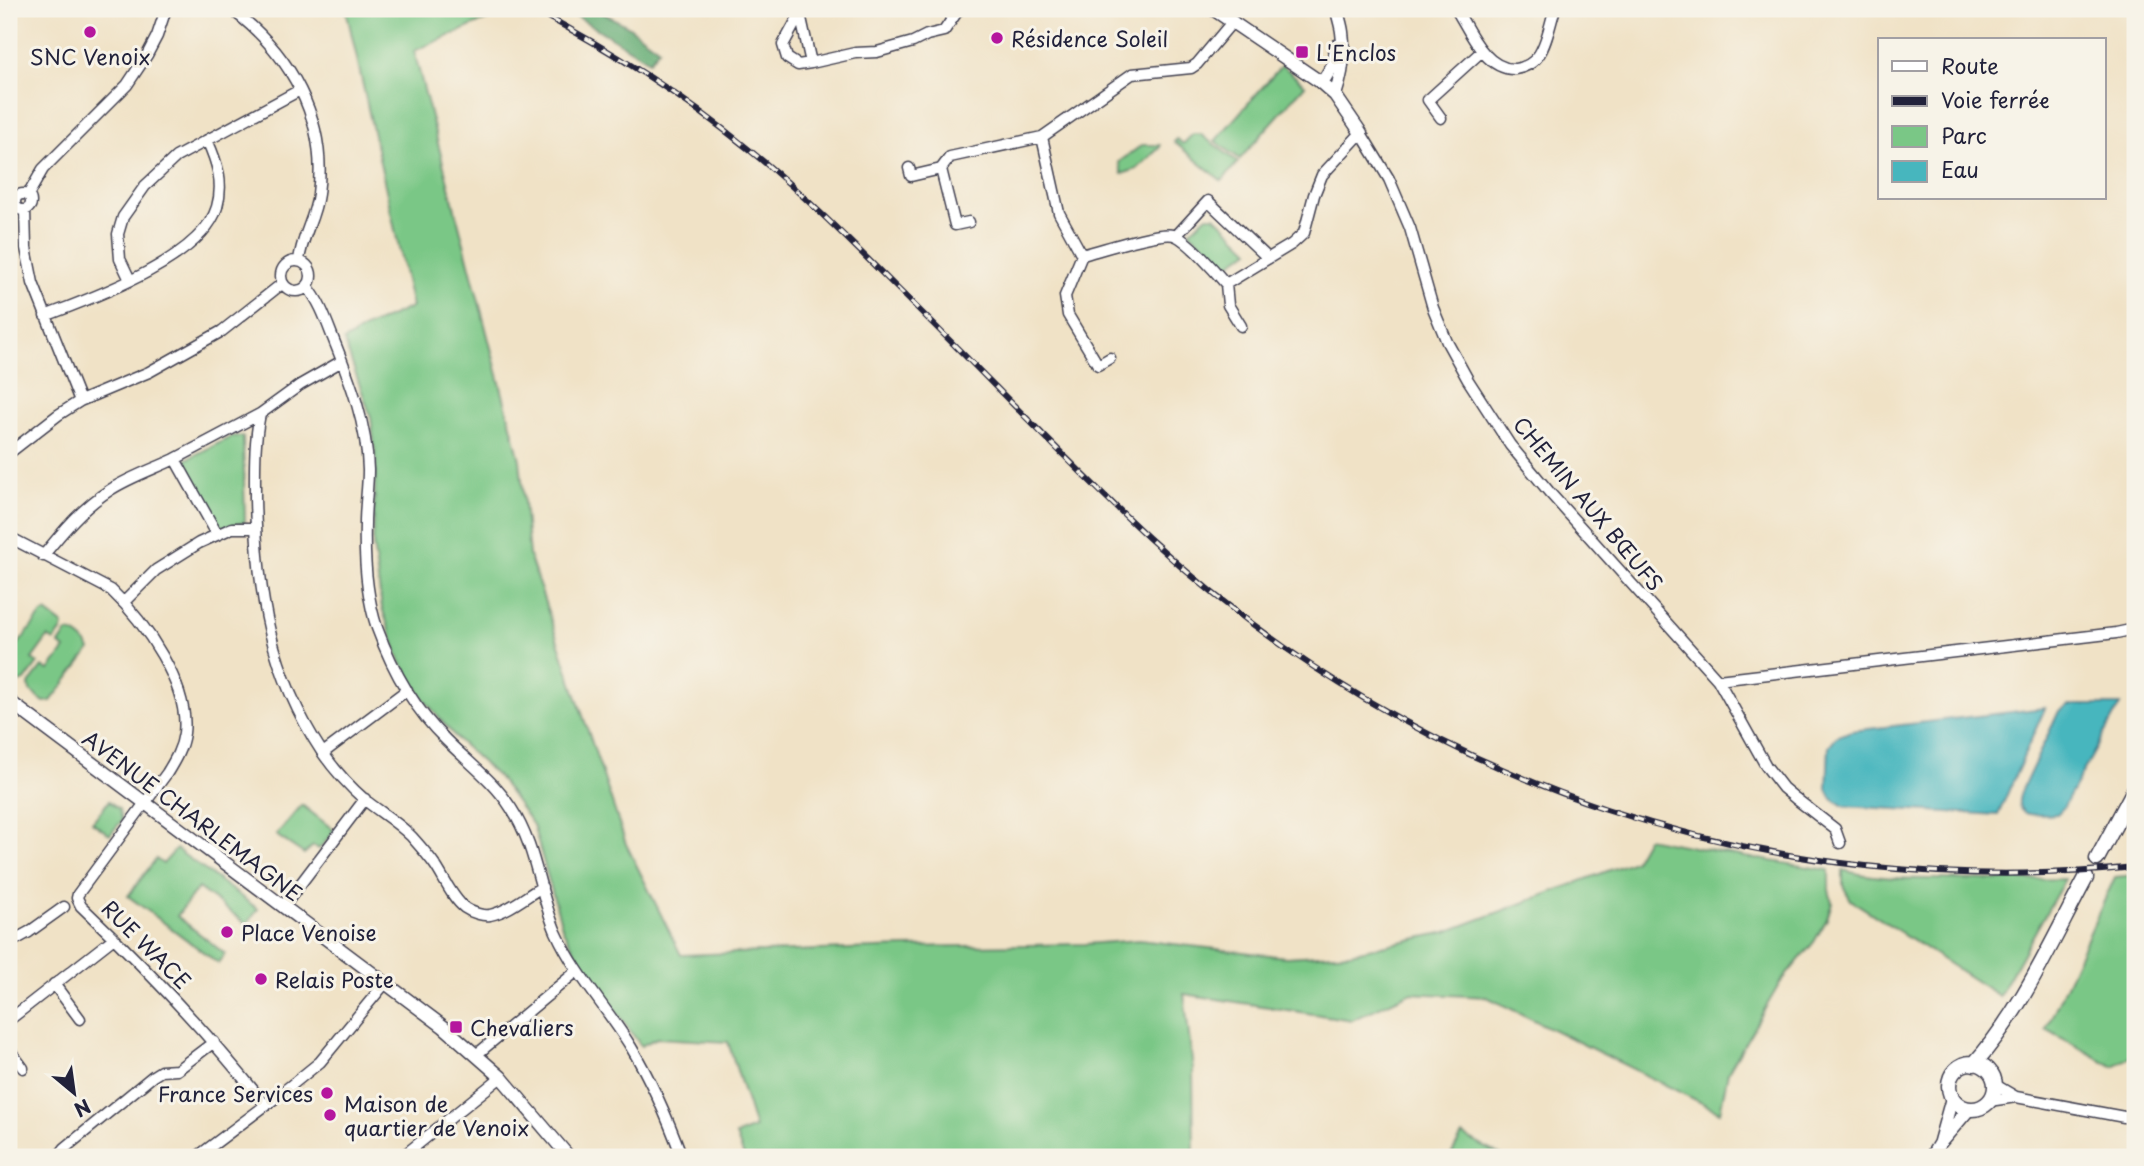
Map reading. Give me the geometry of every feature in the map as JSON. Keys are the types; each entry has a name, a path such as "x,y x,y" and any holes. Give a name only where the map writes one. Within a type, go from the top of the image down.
{"main road":[{"path":"2097,859 2135,788"},
{"path":"1979,1065 2016,1008 2086,878"},
{"path":"1979,1065 1992,1076 1994,1084 1989,1101 1969,1109 1952,1098 1949,1088 1952,1075 1961,1066 1979,1065"}],"street":[{"path":"28,195 43,169 127,85 157,36 166,9"},
{"path":"231,9 269,41 291,72 315,128 320,167 318,197 300,248 299,261"},
{"path":"800,12 783,46 787,58 798,65 913,43 944,31 959,9"},
{"name":"CHEMIN AUX BŒUFS","path":"1213,9 1320,82 1335,96 1390,178 1447,342 1510,445 1717,680 1766,766 1795,799 1835,829 1840,843"},
{"path":"1456,9 1482,51 1500,67 1522,68 1532,63 1540,54 1555,9"},
{"path":"800,12 811,63"},
{"path":"1320,82 1336,57 1335,13"},
{"path":"1335,13 1342,29 1343,70 1335,96"},
{"path":"909,168 911,176 942,169 950,157 1042,137 1132,74 1191,68 1233,21"},
{"path":"1441,118 1428,100 1482,51"},
{"path":"130,280 124,271 117,247 117,234 133,200 161,169 176,157 300,90"},
{"path":"1226,284 1292,244 1304,233 1322,175 1361,133"},
{"path":"1042,137 1059,213 1082,255"},
{"path":"45,316 108,292 181,250 200,235 216,210 220,184 218,166 207,140"},
{"path":"942,169 955,225 969,222"},
{"path":"25,210 20,210 12,200 20,194 28,195"},
{"path":"28,195 31,202 25,210 33,283 80,401"},
{"path":"1176,236 1208,201 1268,258"},
{"path":"1082,255 1165,234 1176,236 1226,284 1228,305 1241,326"},
{"path":"1082,255 1065,296 1068,315 1098,365 1110,358"},
{"path":"293,261 299,261 311,271 312,276 307,286 297,291 289,289 282,274 284,267 293,261"},
{"path":"9,453 80,401 149,372 231,325 284,283"},
{"path":"307,286 322,308 362,419 368,469 366,574 376,625 391,661 424,716 492,783 526,832 556,931 577,971 631,1046 654,1087 682,1157"},
{"path":"43,556 82,511 103,495 219,438 342,361"},
{"path":"260,414 255,449 256,528 265,613 274,652 289,691 323,753 365,799 411,836 466,909 488,915 542,887"},
{"path":"175,459 217,534"},
{"path":"124,602 156,570 181,554 232,528 256,528"},
{"path":"9,537 111,590 124,602 167,668 180,695 184,714 183,734 177,756 143,804"},
{"path":"1717,680 2135,629"},
{"path":"323,753 407,690"},
{"name":"AVENUE CHARLEMAGNE","path":"9,701 444,1027 501,1077 569,1157"},
{"path":"283,907 365,799"},
{"name":"RUE WACE","path":"143,804 77,898 81,906 214,1042 265,1106"},
{"path":"9,943 64,907"},
{"path":"9,1020 114,938"},
{"path":"476,1055 577,971"},
{"path":"197,1157 320,1062 386,982"},
{"path":"54,985 80,1019"},
{"path":"58,1157 65,1148 153,1076 177,1070 214,1042"},
{"path":"9,1049 23,1068"},
{"path":"402,1157 501,1077"},
{"path":"1994,1084 2016,1097"},
{"path":"1989,1101 2016,1097 2135,1119"},
{"path":"1939,1144 1952,1098"},
{"path":"1931,1157 1969,1109"}],"green space":[{"path":"346,9 478,9 493,17 414,51 520,460 529,555 626,844 681,955 1085,944 1139,940 1286,957 1350,953 1446,932 1634,861 1647,838 1829,870 1832,902 1827,919 1814,942 1780,983 1728,1072 1720,1112 1487,997 1409,993 1352,1020 1184,994 1193,1069 1194,1157 958,1157 923,1154 895,1157 744,1157 736,1135 755,1128 728,1042 657,1038 641,1046 583,965 563,930 533,825 499,778 457,739 425,701 400,661 382,608 373,545 376,460 371,417 344,341 365,328 412,307"},
{"path":"565,9 595,9 628,26 659,49 649,61"},
{"path":"1282,65 1305,85 1240,159 1215,141"},
{"path":"1193,134 1200,134 1238,162 1222,181 1174,142 1177,139 1183,144"},
{"path":"1142,145 1160,147 1137,169 1122,174 1119,162"},
{"path":"1207,216 1215,216 1250,250 1228,265 1189,232"},
{"path":"233,436 243,437 245,522 220,528 183,465 185,460"},
{"path":"46,612 63,625 62,630 54,641 48,637 32,659 38,663 25,681 18,683 9,675 9,656"},
{"path":"67,632 81,638 90,650 51,701 44,702 30,691 29,684 42,667 49,670 65,649 59,644"},
{"path":"109,801 119,809 122,820 110,835 92,822"},
{"path":"302,805 335,831 319,849 313,846 304,854 276,835"},
{"path":"176,849 258,909 247,924 198,888 177,916 225,954 218,963 128,896 156,859 163,864"},
{"path":"1843,870 1908,879 2065,879 1999,996 1851,900 1843,886"},
{"path":"2135,875 2135,1053 2114,1067 2046,1029 2115,877"},
{"path":"1462,1135 1503,1157 1450,1157"}],"water":[{"path":"2069,705 2120,705 2063,808 2057,814 2023,812 2019,801 2021,792 2059,711"},
{"path":"2045,708 1998,815 1843,806 1831,797 1827,789 1829,746 1836,737 1851,731"}],"railway":[{"path":"533,9 617,56 670,91 766,164 840,231 1149,538 1253,625 1365,699 1483,760 1606,809 1734,844 1866,866 2000,874 2135,867"}],"place":[{"name":"SNC Venoix","path":"90,32"},
{"name":"Résidence Soleil","path":"997,38"},
{"name":"L'Enclos","path":"1302,52"},
{"name":"Place Venoise","path":"227,932"},
{"name":"Relais Poste","path":"261,979"},
{"name":"Chevaliers","path":"456,1027"},
{"name":"France Services","path":"327,1093"},
{"name":"Maison de quartier de Venoix","path":"330,1115"}]}
